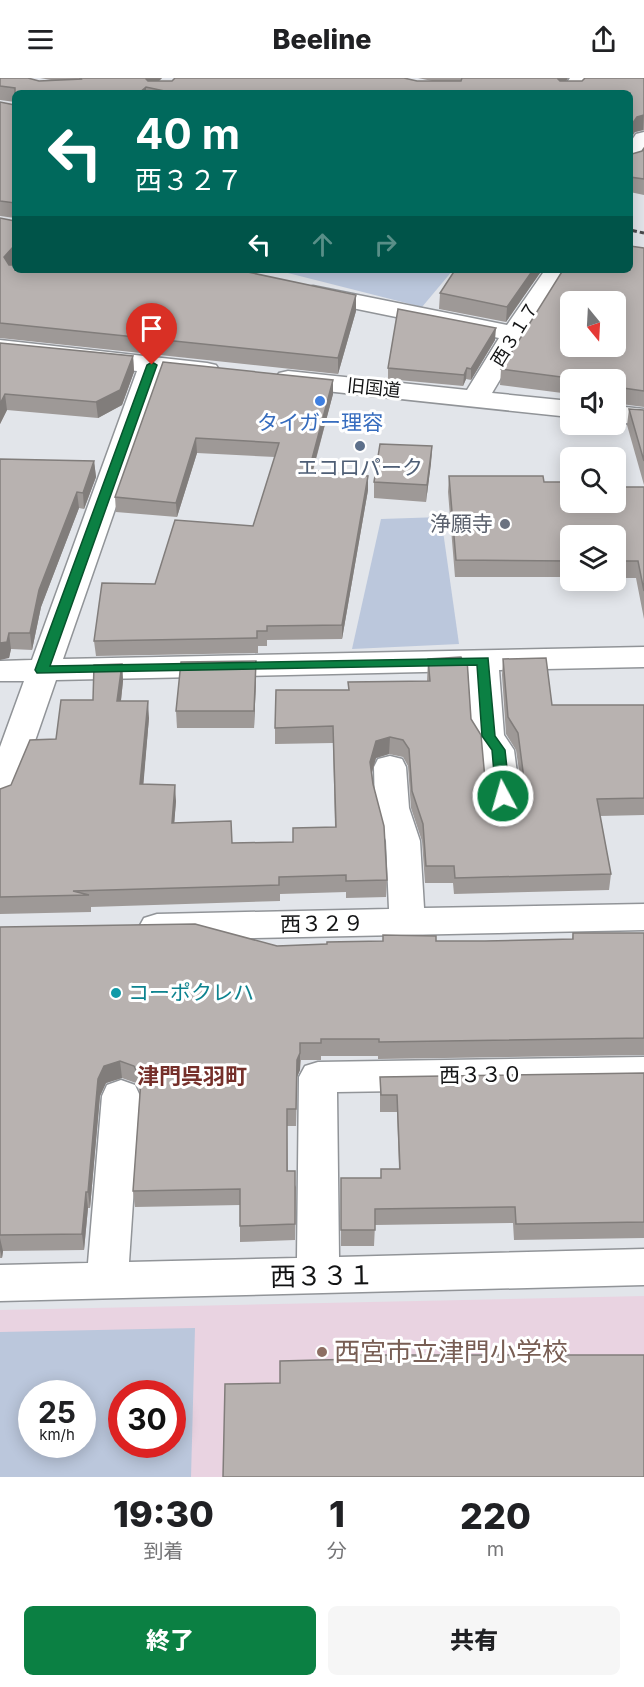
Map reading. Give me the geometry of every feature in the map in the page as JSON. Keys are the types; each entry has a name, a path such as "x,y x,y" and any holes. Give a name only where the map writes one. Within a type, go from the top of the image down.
{"street":[{"name":"西３１７","path":"475,399 514,334 555,273"},
{"path":"285,287 514,334"},
{"path":"0,348 233,374"},
{"path":"0,793 152,365"},
{"name":"旧国道","path":"267,377 560,408"},
{"path":"626,415 644,417"},
{"path":"0,671 644,657"},
{"path":"483,661 488,736 498,750 503,796"},
{"path":"390,768 392,808 403,841 407,923"},
{"name":"西３２９","path":"120,927 644,917"},
{"name":"西３３０","path":"318,1276 318,1077 644,1072"},
{"path":"107,1281 122,1096"},
{"name":"西３３１","path":"0,1283 644,1267"}],"shaded area":[{"path":"288,273 450,273 422,307"},
{"path":"441,517 459,644 352,649 381,519"},
{"name":"西宮市立津門小学校","path":"644,1296 644,1477 0,1477 0,1310"},
{"path":"195,1328 191,1477 0,1477 0,1332"}],"building":[{"path":"0,78 28,78 39,81 80,78 146,78 148,81 172,81 175,78 404,78 417,81 461,81 462,78 559,78 560,81 582,81 585,78 644,78 644,115 637,117 633,123 633,90 160,90 146,87 142,90 15,90 15,88 0,86"},
{"path":"0,102 12,104 12,203 0,201"},
{"path":"644,148 644,179 633,177 633,154"},
{"path":"0,218 12,220 12,248 4,257 9,265 12,265 12,273 252,273 356,295 338,358 0,323"},
{"path":"633,246 644,248 644,391 626,388 626,369 560,369 560,377 501,369 561,273 633,273"},
{"path":"453,273 531,273 507,307 440,293"},
{"path":"398,309 496,328 471,369 467,368 464,375 388,368"},
{"path":"0,343 133,356 120,390 96,402 5,394 0,404"},
{"path":"163,362 333,380 309,470 368,476 342,625 267,626 267,631 257,631 257,638 94,641 102,583 155,584 175,520 253,526 279,443 196,438 176,503 115,497"},
{"path":"629,409 644,410 644,461"},
{"path":"380,444 432,446 427,485 374,482"},
{"path":"0,459 94,461 83,493 77,492 39,590 30,633 9,633 7,642 0,643"},
{"path":"449,476 543,476 544,482 560,482 560,513 626,513 626,487 644,487 644,591 638,561 626,561 626,525 560,525 560,561 456,560"},
{"path":"461,657 467,659 471,719 481,735 485,779 492,789 505,793 517,789 524,779 518,733 508,717 503,659 546,658 552,705 644,705 644,798 597,799 611,874 455,878 454,866 426,866 423,824 412,791 409,749 403,740 390,737 376,741 370,762 384,826 387,880 346,881 346,875 279,877 279,885 73,891 89,895 0,897 0,789 11,785 30,740 56,739 61,700 93,700 94,665 122,664 117,701 148,701 140,784 175,785 172,823 231,821 232,843 293,842 293,828 336,827 333,726 275,728 276,690 349,690 348,682 430,681 428,659"},
{"path":"256,661 254,711 176,711 181,662"},
{"path":"195,924 277,946 383,941 383,935 436,936 436,941 485,941 573,939 573,933 644,933 644,1038 379,1042 379,1039 321,1039 321,1043 300,1043 297,1060 296,1109 287,1109 287,1171 295,1171 295,1224 240,1226 240,1189 133,1191 141,1080 134,1066 120,1061 104,1066 98,1079 82,1234 0,1235 0,927"},
{"path":"644,1073 644,1222 516,1224 515,1207 375,1209 375,1230 341,1230 341,1178 381,1178 381,1169 400,1169 397,1095 381,1095 380,1077"},
{"path":"359,1355 644,1355 644,1477 223,1477 225,1384 280,1383 280,1361 359,1359"}],"railway":[{"path":"633,231 644,233"}],"place":[{"name":"タイガー理容","path":"320,401"},
{"name":"エコロパーク","path":"360,446"},
{"name":"浄願寺","path":"505,524"},
{"name":"コーポクレハ","path":"116,993"},
{"name":"西宮市立津門小学校","path":"322,1352"}],"district":[{"name":"津門呉羽町","path":"192,1076"}],"route":[{"path":"152,365 42,670 483,661 488,736 498,750 503,796"}]}
